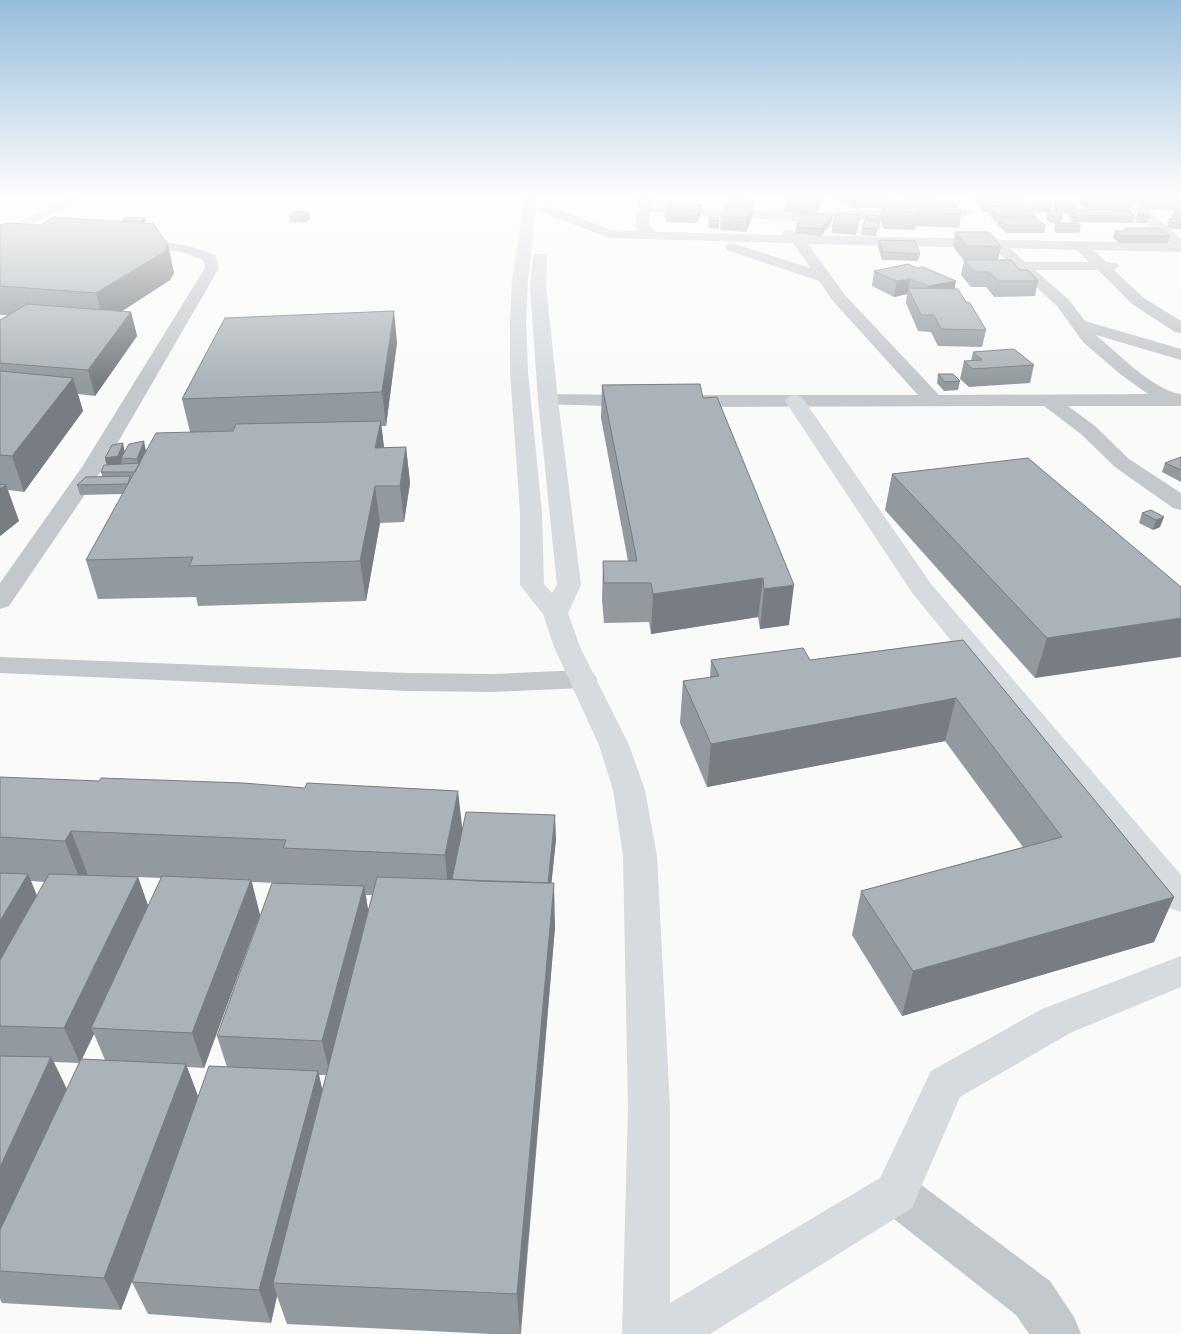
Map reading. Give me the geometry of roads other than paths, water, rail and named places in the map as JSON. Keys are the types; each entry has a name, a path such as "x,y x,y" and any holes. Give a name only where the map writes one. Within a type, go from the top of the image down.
{"street":[{"path":"0,601 92,468 212,268 210,259"},
{"path":"527,259 520,281 518,322 519,372 531,512 532,585 555,613 567,647 614,745 629,790 640,856 650,1107 646,1334"},
{"path":"540,259 538,286 548,400 569,585 555,613"},
{"path":"770,259 826,278"},
{"path":"812,259 839,298 934,402"},
{"path":"1013,259 1062,303 1089,338 1126,370 1177,397"},
{"path":"1095,259 1138,301 1181,328"},
{"path":"1021,266 1126,266"},
{"path":"1080,325 1181,355"},
{"path":"548,400 934,402 1177,397"},
{"path":"1049,401 1088,430 1122,463 1181,503"},
{"path":"795,402 922,589 1181,899"},
{"path":"0,665 409,682 492,683 583,679"},
{"path":"665,1334 896,1193 945,1084 1056,1021 1181,972"},
{"path":"896,1193 1032,1298 1057,1334"}]}
